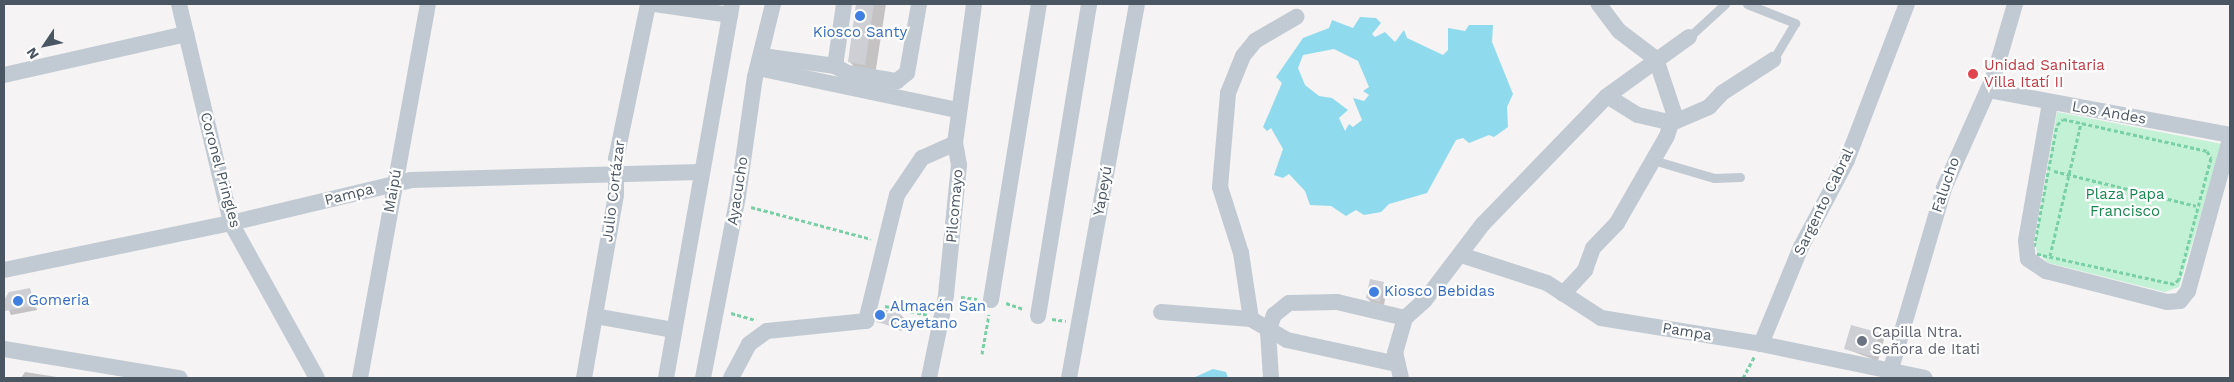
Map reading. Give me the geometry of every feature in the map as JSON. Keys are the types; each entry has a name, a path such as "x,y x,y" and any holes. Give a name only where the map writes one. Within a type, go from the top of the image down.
{"street":[{"name":"Coronel Pringles","path":"180,4 231,223 317,378"},
{"name":"Maipú","path":"360,378 428,4"},
{"name":"Julio Cortázar","path":"584,378 616,173 648,4"},
{"path":"655,4 731,9 700,172 666,378"},
{"name":"Ayacucho","path":"703,378 718,310 760,62 773,4"},
{"path":"835,66 844,4"},
{"path":"760,62 835,66 847,73 903,78 919,4"},
{"name":"Pilcomayo","path":"929,378 946,295 959,165 955,143 958,110 974,4"},
{"path":"991,300 1039,4"},
{"path":"1038,316 1089,4"},
{"name":"Yapeyú","path":"1069,378 1137,4"},
{"path":"1563,294 1584,270 1593,248 1617,222 1672,123 1670,96 1656,60 1619,31 1599,4"},
{"name":"Sargento Cabral","path":"1761,344 1801,248 1847,160 1907,4"},
{"name":"Falucho","path":"1881,373 1944,188 1988,90 2015,4"},
{"path":"1251,319 1240,253 1220,187 1228,93 1243,56 1255,41 1296,17"},
{"path":"4,75 186,34"},
{"path":"1161,312 1251,319 1268,332 1399,371 1405,318 1461,255 1494,211 1607,96 1689,37"},
{"path":"1607,96 1638,115 1672,123 1709,107 1722,93 1773,60"},
{"path":"760,62 958,110"},
{"name":"Los Andes","path":"1988,90 2050,103 2082,116 2230,135"},
{"path":"2050,103 2043,169 2025,250 2034,265 2048,264 2167,302 2180,301 2188,291 2205,208 2230,140"},
{"path":"731,378 749,344 767,331 860,324 866,321 872,304 897,195 922,158 955,143"},
{"name":"Pampa","path":"4,270 231,223 394,184 616,173 700,172"},
{"name":"Pampa","path":"1461,255 1547,283 1601,318 1761,344 1881,373 1925,378"},
{"path":"1271,378 1268,332 1274,315 1299,300 1346,303 1405,318"},
{"path":"595,316 673,330"},
{"path":"4,350 180,378"}],"lane":[{"path":"1689,37 1725,4"},
{"path":"1747,4 1795,23 1773,60"},
{"path":"1652,160 1714,178 1740,177"}],"path":[{"path":"2048,264 2071,175 2082,116"},
{"path":"2082,116 2207,151 2211,158 2205,208 2179,279 2174,284 2048,264 2033,254 2032,246 2043,169 2056,125 2063,119 2082,116"},
{"path":"2043,169 2205,208"},
{"path":"737,204 886,242"},
{"path":"946,295 1018,305 1038,316 1079,323"},
{"path":"982,354 991,300"},
{"path":"872,304 941,318"},
{"path":"718,310 755,318 767,331"},
{"path":"1743,378 1761,344"}],"green space":[{"name":"Plaza Papa Francisco","path":"2057,112 2222,144 2179,287 2165,292 2049,263 2037,253 2035,240"}],"water":[{"path":"1360,17 1376,18 1381,23 1372,34 1375,37 1385,32 1395,42 1404,30 1407,38 1443,55 1448,50 1448,28 1465,31 1469,25 1493,25 1492,42 1513,94 1507,107 1508,127 1494,137 1489,135 1469,143 1463,138 1456,140 1427,193 1389,204 1381,212 1364,215 1356,210 1346,216 1331,206 1310,205 1305,191 1289,174 1283,178 1274,175 1283,149 1271,128 1267,131 1263,127 1282,83 1276,77 1303,38 1329,28 1332,20 1353,28","holes":["1334,49 1358,61 1369,87 1363,91 1369,95 1364,101 1353,98 1362,120 1353,127 1349,124 1345,131 1339,118 1348,110 1332,98 1319,96 1305,85 1298,68 1303,55"]},
{"path":"1213,369 1226,372 1228,378 1193,378"}],"building":[{"path":"856,4 874,4 865,65 848,62"},
{"name":"Kiosco Bebidas","path":"1370,279 1384,282 1380,302 1366,298"},
{"name":"Gomeria","path":"30,288 34,306 5,311 4,300 9,292"},
{"path":"879,308 901,314 898,327 876,322"},
{"name":"Capilla Ntra. Señora de Itati","path":"1851,325 1880,333 1874,357 1844,349"}],"place":[{"name":"Kiosco Santy","path":"860,16"},
{"name":"Unidad Sanitaria Villa Itatí II","path":"1973,74"},
{"name":"Kiosco Bebidas","path":"1374,292"},
{"name":"Gomeria","path":"18,301"},
{"name":"Almacén San Cayetano","path":"880,315"},
{"name":"Capilla Ntra. Señora de Itati","path":"1862,341"}]}
